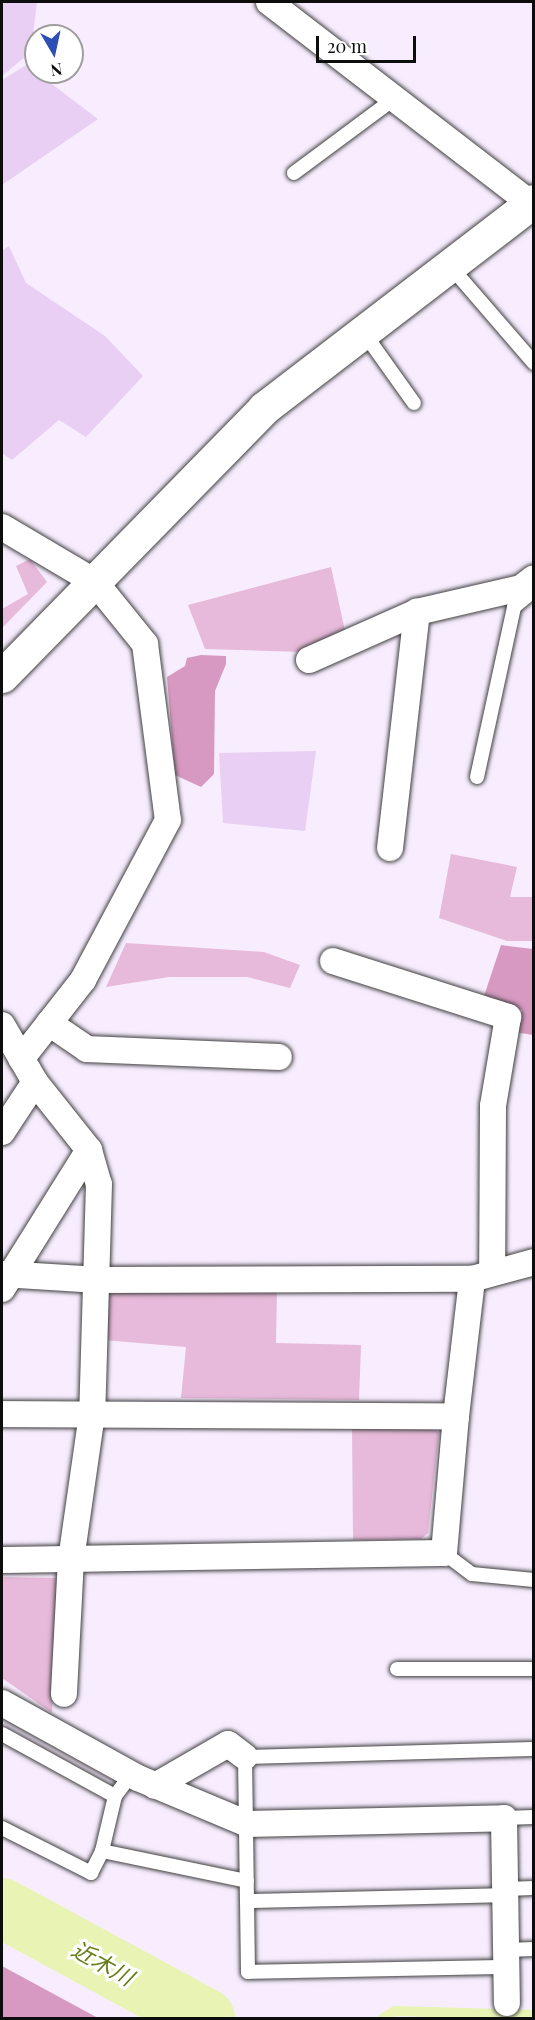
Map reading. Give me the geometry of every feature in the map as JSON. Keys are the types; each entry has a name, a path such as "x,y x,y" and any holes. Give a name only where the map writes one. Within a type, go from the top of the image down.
{"street":[{"path":"2,676 264,408 533,204 269,2"},
{"path":"2,527 95,582 145,645 168,820 84,980 21,1059"},
{"path":"309,660 417,612 529,592"},
{"path":"390,848 417,612"},
{"path":"2,1560 444,1552 456,1416 482,1275 493,1106 508,1017 333,961"},
{"path":"49,1023 87,1049 279,1057"},
{"path":"2,1024 35,1082 88,1150 99,1184 99,1280 92,1414 71,1559 64,1694"},
{"path":"2,1132 35,1082"},
{"path":"4,1280 88,1150"},
{"path":"4,1280 482,1275 534,1262"},
{"path":"2,1414 456,1416"},
{"path":"2,1703 131,1775 248,1824 504,1818 507,2003"},
{"path":"155,1786 228,1744 245,1757"}],"lane":[{"path":"294,173 395,98"},
{"path":"451,267 534,363"},
{"path":"364,333 414,403"},
{"path":"477,777 514,607 529,592"},
{"path":"444,1552 472,1574 534,1580"},
{"path":"397,1669 534,1669"},
{"path":"2,1734 115,1796"},
{"path":"534,1749 245,1757 248,1824 248,1972 506,1958 534,1949"},
{"path":"2,1828 91,1874 102,1851 115,1796 131,1775"},
{"path":"504,1818 534,1817"},
{"path":"102,1851 247,1881"},
{"path":"248,1901 504,1892 534,1888"}],"shaded area":[{"path":"2,2 37,2 34,24 24,24 24,58 2,76"},
{"path":"24,66 24,84 52,84 98,119 2,185 2,80"},
{"path":"9,246 26,283 105,336 143,376 86,437 59,420 12,460 2,453 2,251"},
{"path":"30,559 47,582 2,628 2,609 28,594 16,566"},
{"path":"331,567 345,631 302,652 205,649 188,605"},
{"path":"201,655 226,656 226,664 215,691 214,774 201,787 175,775 167,677 185,666 187,658"},
{"path":"316,751 305,831 223,823 219,753"},
{"path":"451,854 517,867 510,897 533,897 533,941 507,941 439,918"},
{"path":"126,943 264,952 300,965 290,988 247,977 169,977 106,987"},
{"path":"501,945 533,949 533,1035 514,1032 522,1010 483,999"},
{"path":"277,1287 276,1343 361,1345 359,1400 181,1398 186,1347 104,1340 107,1288"},
{"path":"352,1423 432,1426 439,1433 428,1533 421,1539 353,1540"},
{"path":"2,1577 57,1578 52,1713 2,1678"},
{"path":"2,1966 98,2018 2,2018"}],"waterway":[{"name":"近木川","path":"2,1908 205,2018"},
{"path":"383,2018 395,2011 534,2015"}]}
